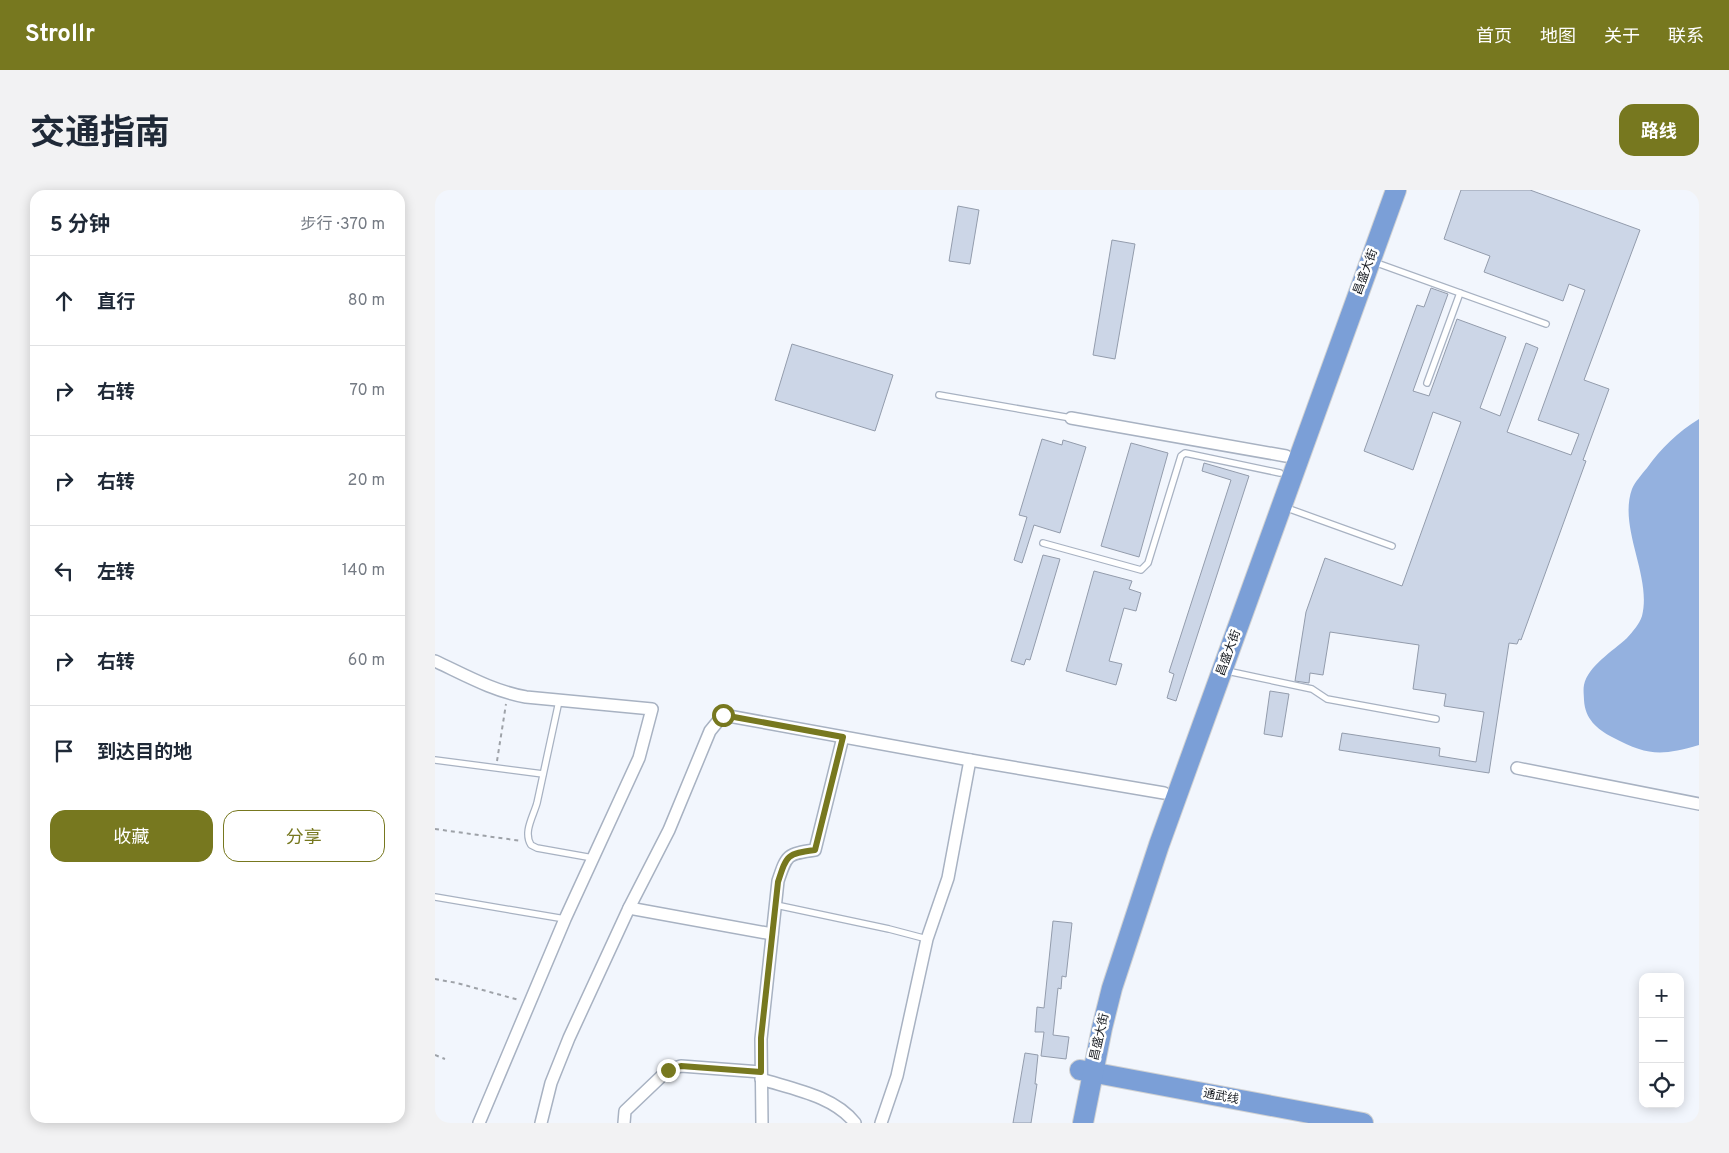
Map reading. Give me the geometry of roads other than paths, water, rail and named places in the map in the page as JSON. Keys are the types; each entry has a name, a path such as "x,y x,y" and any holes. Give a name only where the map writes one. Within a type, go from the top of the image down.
{"highway":[{"name":"昌盛大街","path":"1083,1123 1086,1072 1100,984 1123,912 1164,793 1383,190"},
{"name":"昌盛大街","path":"1070,1123 1132,924 1396,190"},
{"name":"通武线","path":"1086,1072 1352,1122"}],"street":[{"path":"1071,418 1283,465"},
{"path":"435,661 508,694 559,701 652,709 639,758 565,919 479,1123"},
{"path":"541,1123 551,1083 569,1038 629,908 669,830 710,731 723,715 1164,793"},
{"path":"762,1123 761,1038 778,882 784,862 788,857 794,853 815,850 843,737"},
{"path":"881,1123 897,1076 927,939 947,878 970,760"},
{"path":"1517,768 1699,804"},
{"path":"629,908 772,934"},
{"path":"624,1123 625,1110 668,1070 681,1066 761,1076 841,1108 855,1123"}],"lane":[{"path":"1370,261 1545,324"},
{"path":"1427,382 1460,293"},
{"path":"939,395 1071,418"},
{"path":"1043,542 1141,570 1148,563 1178,460 1185,453 1283,465"},
{"path":"1282,506 1393,546"},
{"path":"1223,670 1312,690 1327,699 1435,719"},
{"path":"559,701 527,836 529,842 537,848 593,858"},
{"path":"435,760 543,774"},
{"path":"435,897 565,919"},
{"path":"775,905 927,939"}],"water":[{"path":"1699,419 1699,745 1674,751 1645,751 1607,734 1593,723 1585,707 1584,687 1590,671 1627,638 1638,625 1642,616 1644,601 1643,585 1629,520 1629,504 1632,489 1664,447 1684,429"}]}
